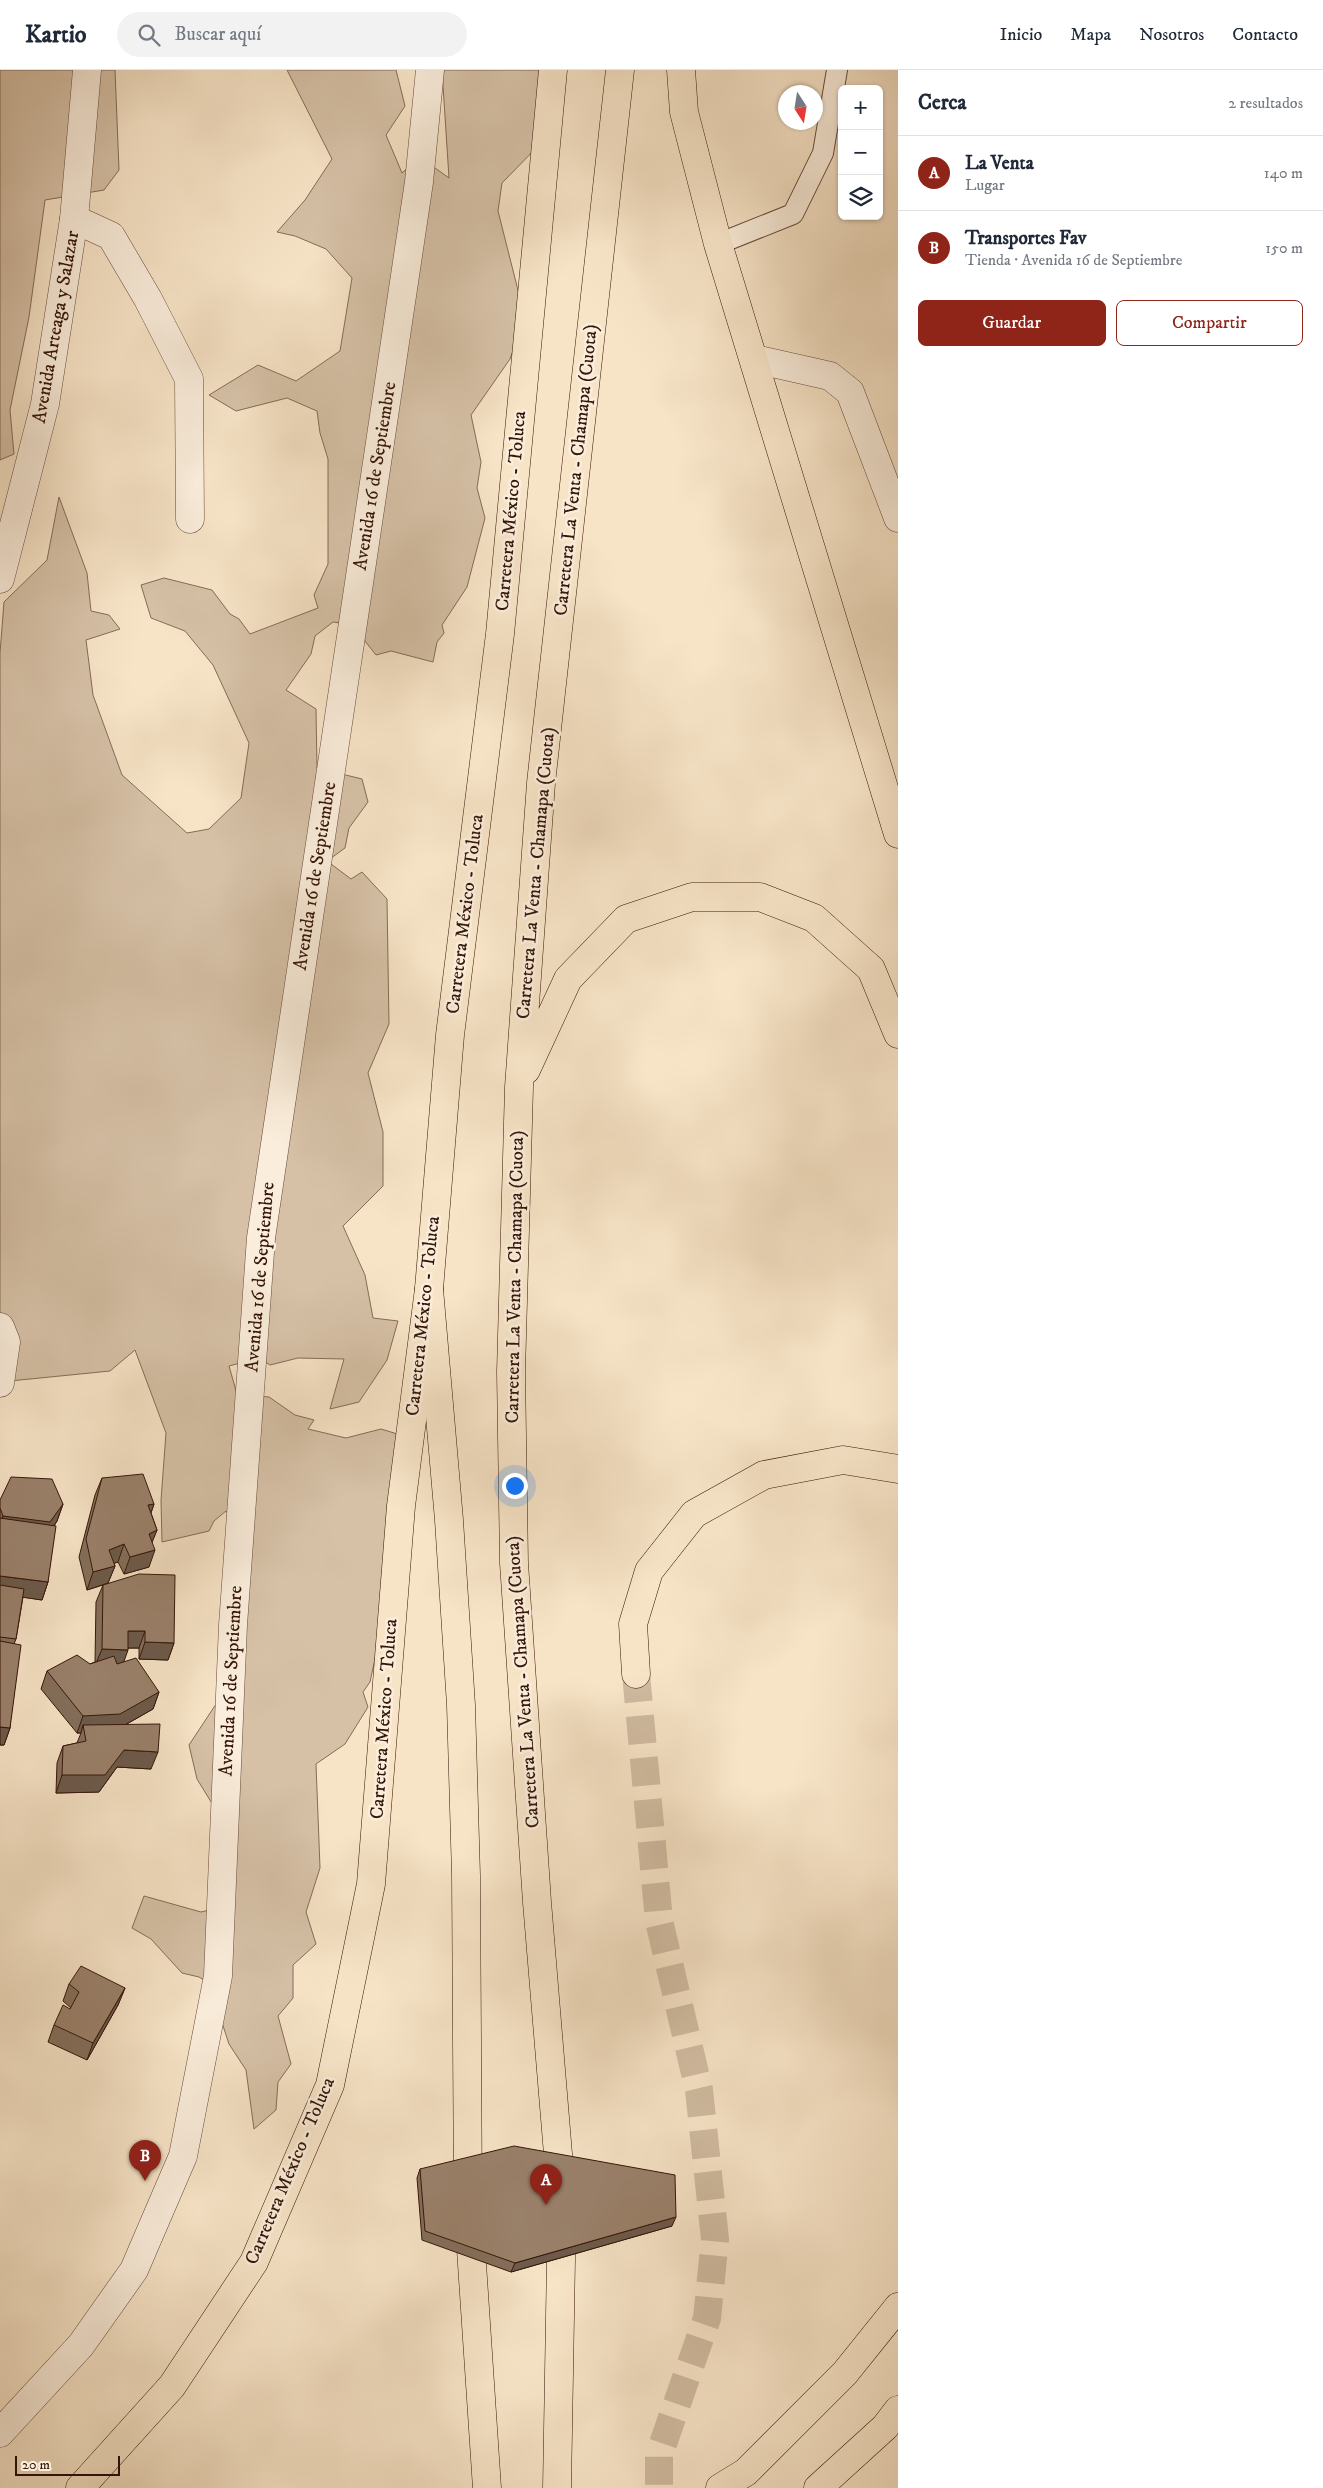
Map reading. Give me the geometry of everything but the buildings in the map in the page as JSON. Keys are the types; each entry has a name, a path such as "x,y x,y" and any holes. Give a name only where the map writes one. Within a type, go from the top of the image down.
{"main road":[{"name":"Carretera México - Toluca","path":"80,2488 172,2386 254,2262 330,2085 371,1884 400,1506 428,1289 450,1035 501,624 553,70"},
{"name":"Carretera La Venta - Chamapa (Cuota)","path":"557,2488 562,2202 537,1893 514,1563 511,1372 519,1087 541,784 620,70"},
{"path":"680,70 684,112 718,244 898,834"},
{"path":"519,1087 568,979 626,919 692,897 760,897 814,918 871,969 898,1034"},
{"path":"428,1289 449,1520 461,1705 466,1875 468,2204 487,2488"},
{"path":"636,1674 633,1624 649,1571 694,1514 764,1475 843,1460 898,1469"},
{"path":"720,2488 746,2472 845,2373 898,2307"},
{"path":"818,2488 885,2427 898,2410"}],"street":[{"name":"Avenida Arteaga y Salazar","path":"0,579 45,404 74,219 87,70"},
{"name":"Avenida 16 de Septiembre","path":"0,2433 81,2345 134,2270 183,2156 218,1976 233,1625 260,1238 419,182 430,70"},
{"path":"74,219 111,236 148,299 189,379 190,518"},
{"path":"754,359 830,376 850,392 898,518"},
{"path":"0,1328 6,1342 0,1382"}],"lane":[{"path":"718,244 793,214 823,153 837,70"}],"shaded area":[{"path":"0,70 115,70 119,170 104,190 45,200 29,317 10,410 14,454 0,460"},
{"path":"287,70 396,70 405,106 386,135 402,173 420,157 449,178 442,70 542,70 542,142 502,183 498,211 525,318 510,359 471,415 481,462 477,488 485,518 467,587 442,625 444,633 437,642 433,662 391,651 376,655 365,641 362,626 333,622 315,636 311,654 286,690 316,709 317,768 362,779 368,802 349,828 345,848 327,861 351,879 362,872 387,899 389,1024 368,1073 383,1132 383,1186 343,1226 365,1275 373,1318 398,1321 387,1360 359,1402 330,1409 344,1359 298,1358 270,1365 259,1358 229,1366 237,1394 269,1397 295,1415 314,1420 308,1429 346,1438 381,1429 404,1436 381,1631 370,1682 363,1692 368,1707 345,1744 316,1764 320,1868 306,1912 316,1944 293,1965 293,1998 278,2016 291,2064 278,2082 276,2110 254,2129 246,2070 229,2044 209,1983 199,1977 182,1973 151,1939 132,1928 144,1896 201,1912 209,1910 224,1823 197,1779 189,1745 220,1698 242,1537 226,1511 214,1521 209,1531 162,1542 161,1500 166,1433 135,1350 110,1371 0,1382 0,653 4,602 47,560 59,497 87,573 91,611 109,615 120,629 86,640 93,695 122,775 187,833 209,829 241,798 249,743 213,665 185,631 151,618 141,585 164,578 212,590 230,614 239,619 250,634 318,608 314,595 328,564 328,459 320,433 317,411 287,398 236,411 209,395 258,365 296,381 340,351 352,278 326,249 295,236 277,232 305,200 332,159"}],"tunnel":[{"path":"636,1674 659,1921 699,2090 715,2239 707,2318 659,2455 659,2488"}],"place":[{"name":"Transportes Fav","path":"145,2181"},
{"name":"La Venta","path":"546,2205"}]}
